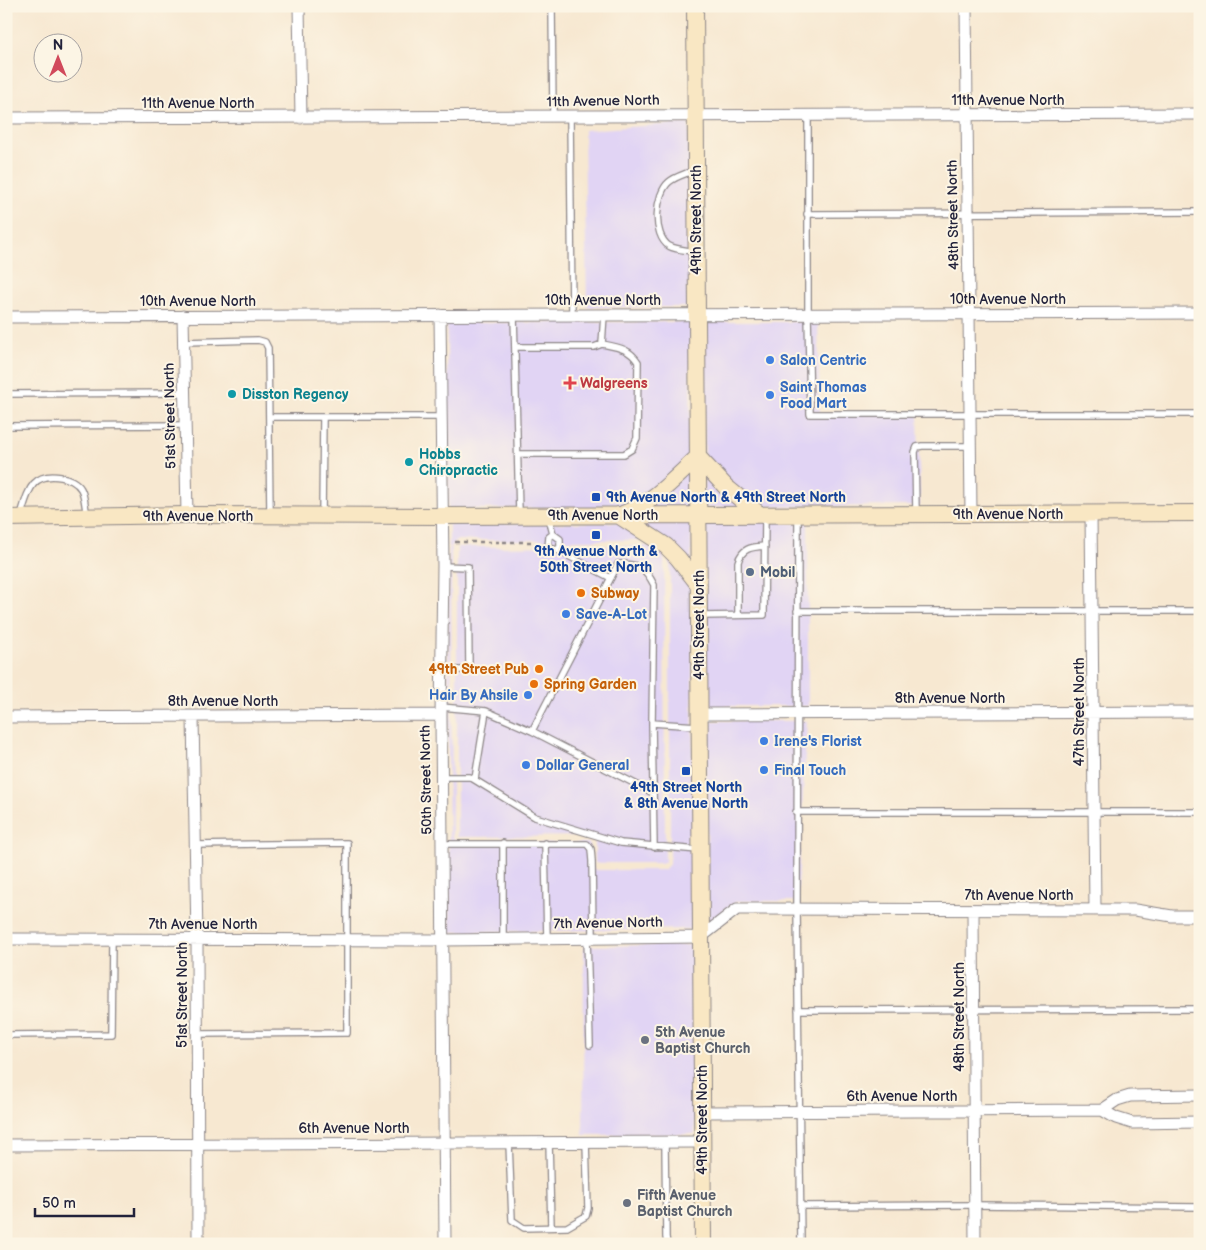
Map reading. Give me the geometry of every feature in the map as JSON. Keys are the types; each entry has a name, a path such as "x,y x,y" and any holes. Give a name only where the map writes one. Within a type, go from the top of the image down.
{"main road":[{"name":"49th Street North","path":"695,6 703,1244"},
{"path":"618,515 634,510 663,489 698,457 726,487 762,514"},
{"name":"9th Avenue North","path":"13,518 187,515 548,516 1200,513"},
{"path":"618,515 666,546 699,584"}],"street":[{"path":"299,6 301,118"},
{"name":"48th Street North","path":"966,6 970,514"},
{"name":"11th Avenue North","path":"6,118 1200,114"},
{"name":"10th Avenue North","path":"6,317 1200,313"},
{"name":"51st Street North","path":"184,316 187,515"},
{"name":"50th Street North","path":"440,316 443,566 441,777 444,1244"},
{"name":"47th Street North","path":"1091,513 1095,910"},
{"name":"8th Avenue North","path":"6,717 193,717 441,711"},
{"name":"8th Avenue North","path":"699,720 796,714 1200,712"},
{"name":"51st Street North","path":"193,717 197,939 198,1244"},
{"name":"7th Avenue North","path":"6,939 443,940 701,937 737,909 1135,910 1172,916 1200,916"},
{"name":"48th Street North","path":"973,910 974,1244"},
{"name":"6th Avenue North","path":"1102,1110 1117,1100 1130,1096 1200,1095"},
{"name":"6th Avenue North","path":"702,1112 1102,1110 1116,1118 1132,1123 1200,1122"},
{"name":"6th Avenue North","path":"6,1145 702,1142"}],"lane":[{"path":"552,6 553,116"},
{"path":"808,115 807,214 810,414 1200,414"},
{"path":"570,116 572,315"},
{"path":"696,170 669,181 659,197 657,218 663,239 670,246 696,252"},
{"path":"807,214 1200,212"},
{"path":"514,315 519,516"},
{"path":"602,344 604,315"},
{"path":"184,342 258,340 265,342 268,348 270,516"},
{"path":"515,347 594,347 602,344 620,347 628,351 638,362 637,438 632,449 624,454 518,454"},
{"path":"6,394 185,393"},
{"path":"269,417 441,416"},
{"path":"322,516 323,417"},
{"path":"6,426 185,426"},
{"path":"916,514 915,452 917,447 970,446"},
{"path":"13,518 34,484 43,477 54,476 66,478 74,482 81,489 88,516"},
{"path":"699,616 764,615 765,546 762,514"},
{"path":"798,514 796,812 801,1244"},
{"path":"548,516 553,534 560,539 560,547 557,550"},
{"path":"553,534 549,537 548,547 611,578"},
{"path":"738,615 738,562 740,554 747,549 765,546"},
{"path":"532,732 618,564 634,564 647,571 654,585 652,722 654,846"},
{"path":"441,670 469,670 468,567 443,566"},
{"path":"797,610 1200,611"},
{"path":"441,711 486,711 653,793"},
{"path":"475,779 486,711"},
{"path":"652,722 699,720"},
{"path":"441,777 470,776 535,817 621,843 700,851"},
{"path":"796,812 1094,814 1200,812"},
{"path":"195,845 347,843 347,1033 197,1034"},
{"path":"502,939 503,843"},
{"path":"545,843 547,939"},
{"path":"442,844 584,843 591,848 590,1045"},
{"path":"6,1035 110,1034 112,939"},
{"path":"798,1010 1200,1009"},
{"path":"549,1142 551,1227"},
{"path":"508,1143 512,1220 524,1228 568,1227 586,1216 588,1208 586,1142"},
{"path":"665,1142 667,1244"},
{"path":"800,1206 1200,1207"}],"path":[{"path":"451,542 532,542"}],"shaded area":[{"path":"689,123 690,307 587,307 584,130"},
{"path":"690,322 691,507 448,509 447,323"},
{"path":"704,322 818,322 820,414 918,413 920,506 705,507"},
{"path":"691,522 694,929 450,932 448,750 449,524","holes":["457,540 664,540 670,546 670,863 664,870 595,870 589,863 589,843 458,843 452,837 451,547"]},
{"path":"705,522 808,522 808,706 706,706"},
{"path":"664,546 665,863 595,863 595,836 457,837 457,547"},
{"path":"706,721 807,721 797,901 737,901 712,919 708,919"},
{"path":"694,945 695,1134 583,1135 584,946"}],"place":[{"name":"Salon Centric","path":"770,360"},
{"name":"Walgreens","path":"570,383"},
{"name":"Disston Regency","path":"232,394"},
{"name":"Saint Thomas Food Mart","path":"770,395"},
{"name":"Hobbs Chiropractic","path":"409,462"},
{"name":"9th Avenue North & 49th Street North","path":"596,497"},
{"name":"9th Avenue North & 50th Street North","path":"596,535"},
{"name":"Mobil","path":"750,572"},
{"name":"Subway","path":"581,593"},
{"name":"Save-A-Lot","path":"566,614"},
{"name":"49th Street Pub","path":"539,669"},
{"name":"Spring Garden","path":"534,684"},
{"name":"Hair By Ahsile","path":"528,695"},
{"name":"Irene's Florist","path":"764,741"},
{"name":"Dollar General","path":"526,765"},
{"name":"Final Touch","path":"764,770"},
{"name":"49th Street North & 8th Avenue North","path":"686,771"},
{"name":"5th Avenue Baptist Church","path":"645,1040"},
{"name":"Fifth Avenue Baptist Church","path":"627,1203"}]}
